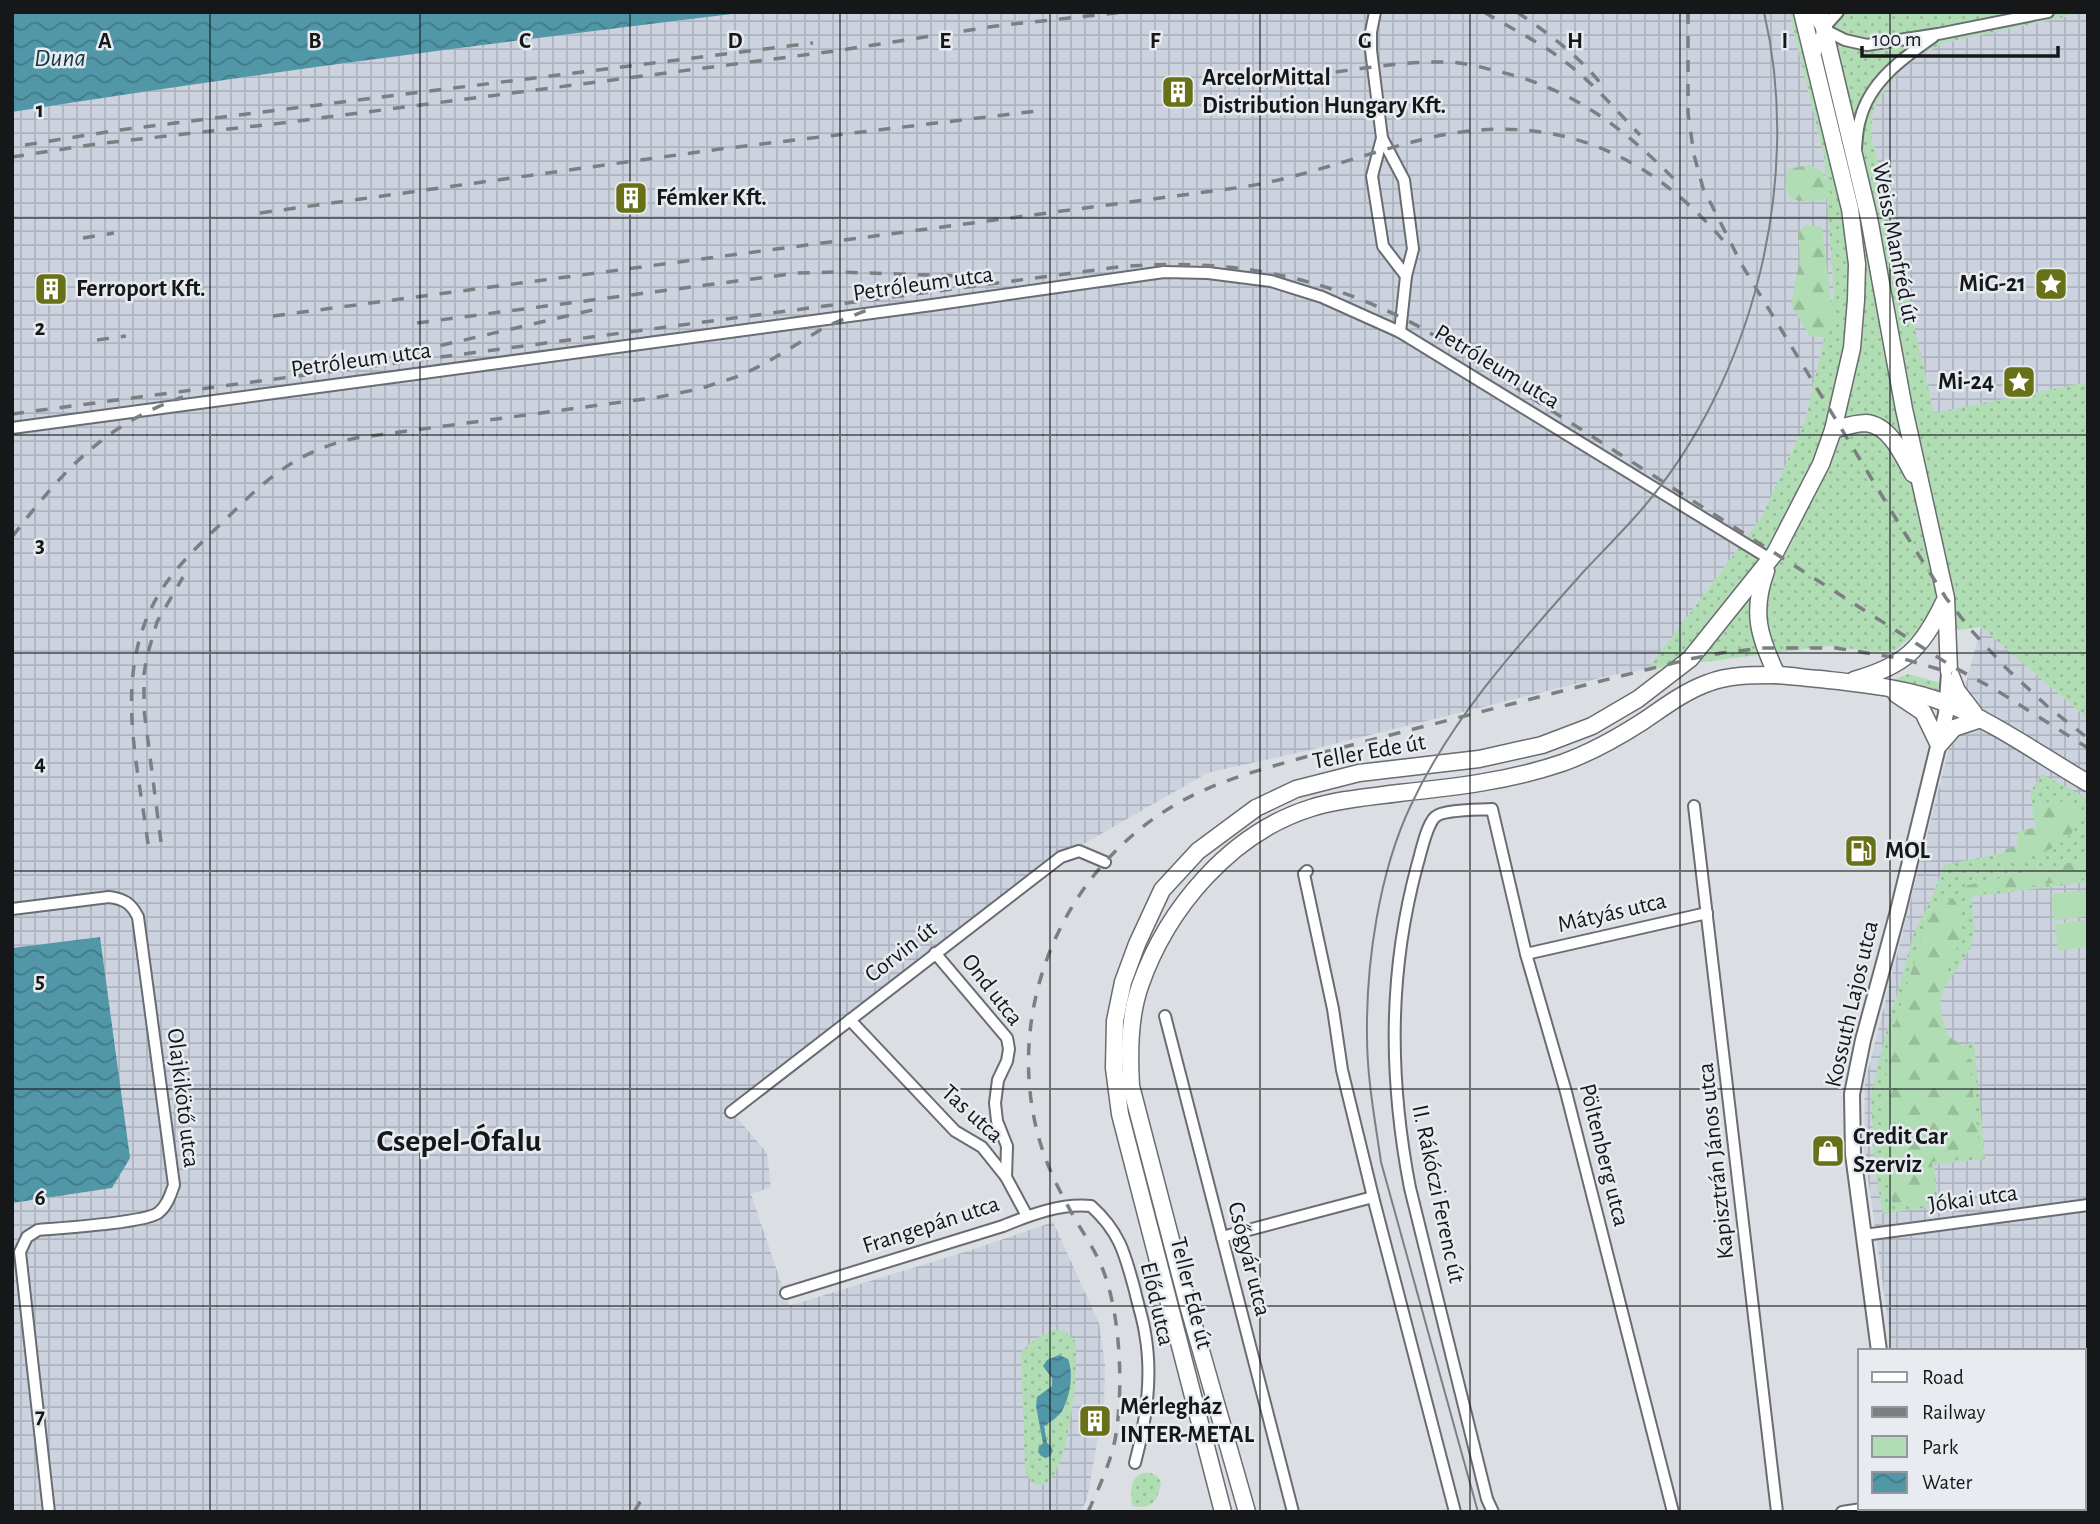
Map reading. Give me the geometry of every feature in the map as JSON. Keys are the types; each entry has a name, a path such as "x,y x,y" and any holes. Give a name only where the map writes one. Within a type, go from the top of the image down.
{"main road":[{"name":"Weiss Manfréd út","path":"1770,559 1821,464 1833,430 1852,348 1857,264 1850,209 1802,12"},
{"name":"Weiss Manfréd út","path":"1820,12 1869,218 1894,360 1946,598 1949,671"},
{"name":"Weiss Manfréd út","path":"1833,430 1866,423 1876,426 1896,446 1920,485"},
{"path":"1770,559 1759,588 1756,608 1764,648 1777,675 1881,687 1948,704 1981,719 2088,783"},
{"name":"Teller Ede út","path":"1223,1512 1120,1114 1114,1068 1115,1021 1123,982 1162,890 1198,851 1226,829 1256,808 1296,789 1360,773 1479,759 1542,745 1592,726 1638,699 1690,659 1770,559"},
{"path":"1849,682 1891,668 1920,645 1946,598"},
{"path":"1949,671 1962,699 1981,719"},
{"name":"Teller Ede út","path":"1247,1512 1188,1305 1131,1086 1131,1027 1139,988 1158,941 1205,876 1236,849 1270,826 1311,807 1363,797 1511,778 1588,752 1622,735 1672,701 1708,683 1747,676 1777,675"},
{"path":"1881,687 1907,700 1923,712 1939,745 1954,728 1981,719"}],"street":[{"path":"1376,12 1371,33 1371,50 1382,138 1404,180 1413,248 1406,276 1400,332"},
{"path":"1809,12 1823,30 1845,40 1867,45 2048,12"},
{"path":"1814,57 1823,30 1838,12"},
{"path":"1855,157 1859,122 1870,94 1903,58 1938,34"},
{"path":"1382,138 1372,176 1383,246 1406,276"},
{"name":"Petróleum utca","path":"12,428 1164,272 1208,273 1271,281 1322,297 1400,332 1770,559"},
{"name":"Kossuth Lajos utca","path":"1880,1349 1853,1154 1852,1094 1863,1040 1939,745 1948,704 1949,671"},
{"name":"Kapisztrán János utca","path":"1695,806 1777,1512"},
{"name":"Pöltenberg utca","path":"1492,810 1526,954 1566,1092 1673,1512"},
{"name":"II. Rákóczi Ferenc út","path":"1492,810 1440,813 1433,818 1411,888 1402,939 1394,1023 1394,1062 1400,1128 1410,1188 1484,1487 1493,1512"},
{"name":"Corvin út","path":"732,1112 1061,857 1079,851 1105,862"},
{"path":"1307,871 1304,873 1333,1009 1342,1070 1455,1512"},
{"name":"Olajkikötő utca","path":"12,909 108,897 123,899 133,907 138,917 174,1185 169,1201 156,1214 140,1219 38,1230 27,1237 20,1252 49,1512"},
{"name":"Mátyás utca","path":"1526,954 1707,913"},
{"name":"Ond utca","path":"935,953 1007,1038 1007,1061 998,1080 995,1103 997,1121 1007,1146 1006,1177"},
{"name":"Csőgyár utca","path":"1166,1016 1293,1512"},
{"name":"Tas utca","path":"850,1020 955,1131 982,1147 1006,1177 1027,1216"},
{"path":"1222,1237 1373,1197"},
{"name":"Jókai utca","path":"1864,1235 2088,1205"},
{"name":"Frangepán utca","path":"786,1293 1003,1226 1027,1216 1068,1206 1091,1206"},
{"name":"Előd utca","path":"1091,1206 1106,1220 1126,1258 1145,1332 1148,1395 1135,1463"}],"shaded area":[{"path":"748,12 1789,12 1824,155 1834,295 1804,425 1761,518 1648,669 1608,676 1207,773 1061,857 732,1112 767,1153 771,1187 751,1194 789,1306 1053,1222 1099,1323 1105,1365 1104,1404 1087,1499 1081,1512 12,1512 12,1203 112,1188 100,937 12,948 12,112 484,44"},
{"path":"2069,12 2088,12 2088,382 1934,414 1871,134 1873,110 1885,89 1901,70 1919,56 1944,43 2069,16"},
{"path":"1981,627 2088,719 2086,1480 2086,1349 1892,1349 1864,1149 1865,1082"}],"green space":[{"path":"1789,12 2069,12 2069,16 1944,43 1919,56 1901,70 1885,89 1873,110 1871,134 1934,413 2088,382 2088,719 1981,627 1912,636 1896,650 1874,652 1829,646 1648,669 1761,518 1804,425 1834,295 1824,156"},
{"path":"1810,165 1822,171 1831,196 1812,201 1791,199 1785,188 1787,169"},
{"path":"1806,225 1822,227 1833,317 1828,338 1810,336 1791,305 1800,258 1798,233"},
{"path":"1908,674 1941,683 1940,698 1885,683"},
{"path":"2042,774 2088,799 2088,882 1971,897 1975,929 1970,949 1928,1012 1940,1053 1974,1042 1985,1159 1934,1165 1938,1206 1883,1214 1874,1164 1871,1095 1914,933 1931,900 1944,865 2039,846 2030,792"},
{"path":"2071,801 2082,805 2079,820 2064,840 2041,853 2002,863 2005,849 2017,846 2018,832 2036,827 2031,803"},
{"path":"2088,859 2088,878 1966,895 1964,886"},
{"path":"2088,890 2088,916 2054,921 2051,894"},
{"path":"1953,898 1958,906 1962,937 1949,965 1940,1005 1946,1034 1968,1050 1980,1153 1932,1162 1934,1183 1928,1197 1894,1207 1887,1183 1883,1111 1889,1043 1927,921 1941,903"},
{"path":"2088,920 2088,947 2058,951 2055,924"},
{"path":"1054,1330 1064,1331 1075,1341 1074,1396 1065,1446 1058,1466 1050,1480 1040,1485 1032,1482 1025,1471 1021,1353 1036,1339"},
{"path":"1143,1473 1156,1476 1161,1482 1158,1494 1150,1505 1132,1506 1133,1482"}],"water":[{"name":"Duna","path":"12,12 748,12 196,84 12,112"},
{"path":"100,937 130,1158 112,1188 12,1203 12,948"},
{"path":"1059,1355 1068,1359 1070,1385 1062,1411 1044,1426 1047,1443 1053,1451 1046,1458 1038,1452 1043,1443 1036,1406 1037,1397 1052,1386 1052,1378 1043,1366 1047,1360"}],"tram line":[{"path":"1478,1512 1381,1162 1367,1052 1369,979 1377,918 1390,859 1400,831 1446,741 1489,681 1642,509 1681,457 1714,400 1740,338 1760,274 1772,209 1777,142 1775,76 1764,12"}],"railway":[{"path":"12,157 96,144 282,123 835,51 996,26 1124,12"},
{"path":"1484,12 1563,60 1593,86 1640,135"},
{"path":"1517,12 1575,57 1605,89"},
{"path":"1688,12 1688,113 1694,155 1703,188 1742,265 1946,598 2006,668 2085,736"},
{"path":"25,145 119,130 813,43"},
{"path":"1312,75 1395,64 1445,62 1469,64 1521,77 1595,112 1638,145 1680,185"},
{"path":"260,213 720,149 1045,110"},
{"path":"273,316 1243,187 1289,177 1424,139 1470,131 1513,129 1554,134 1593,145 1629,162 1664,184 1697,212 1728,246"},
{"path":"83,238 114,233"},
{"path":"12,414 1118,267 1200,265 1239,268 1315,284 1353,296 1427,331 1950,665 1996,690 2088,748"},
{"path":"417,323 798,273 989,277"},
{"path":"148,844 132,714 132,682 146,619 162,589 184,560 270,478 317,450 356,438 659,397 699,389 739,376 827,326 877,306"},
{"path":"417,351 597,309"},
{"path":"97,340 126,336"},
{"path":"12,537 86,453 130,422 183,397"},
{"path":"161,842 144,710 144,674 157,622 183,577"},
{"path":"1088,1512 1110,1460 1117,1427 1120,1367 1116,1323 1101,1265 1059,1189 1039,1140 1029,1082 1030,1037 1037,993 1050,950 1070,910 1095,874 1126,841 1178,803 1213,786 1250,773 1690,659 1764,648 1836,648 1904,659 1952,673"},
{"path":"634,1512 645,1494"}],"place":[{"name":"ArcelorMittal Distribution Hungary Kft.","path":"1178,92"},
{"name":"Fémker Kft.","path":"631,198"},
{"name":"MiG-21","path":"2051,284"},
{"name":"Ferroport Kft.","path":"51,289"},
{"name":"Mi-24","path":"2019,382"},
{"name":"MOL","path":"1861,851"},
{"name":"Credit Car Szerviz","path":"1828,1151"},
{"name":"Mérlegház INTER-METAL","path":"1095,1421"}],"district":[{"name":"Csepel-Ófalu","path":"459,1141"}]}
